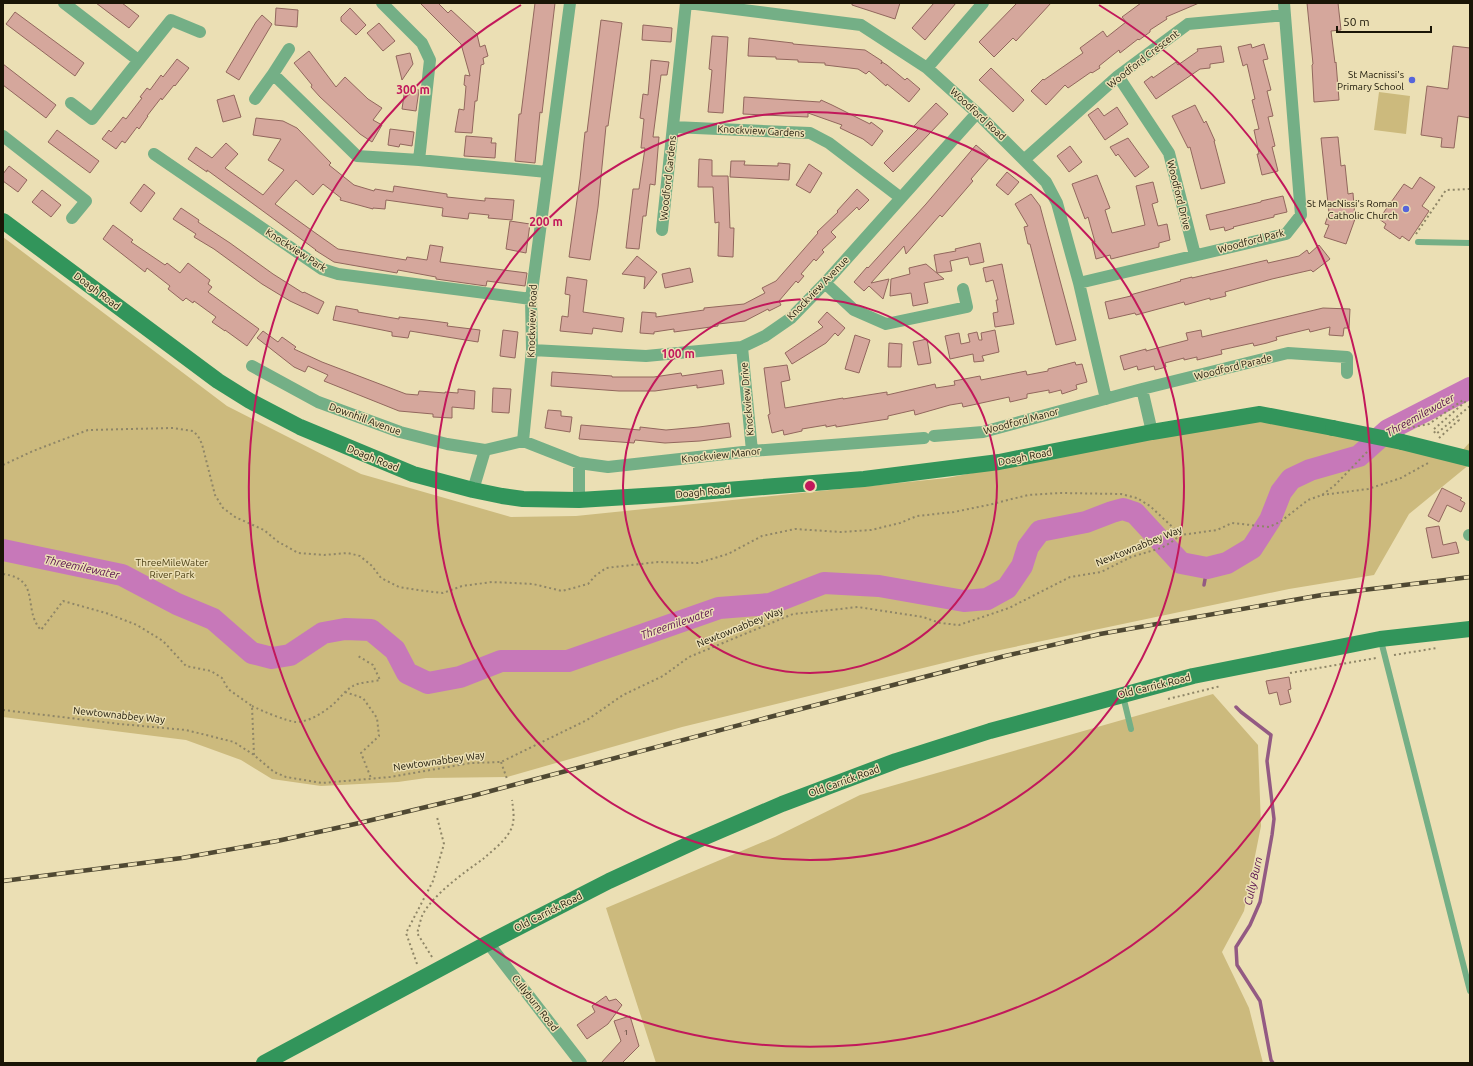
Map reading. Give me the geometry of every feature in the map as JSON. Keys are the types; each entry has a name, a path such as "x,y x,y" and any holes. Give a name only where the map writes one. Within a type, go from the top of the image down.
{"main road":[{"name":"Doagh Road","path":"3,220 218,381 250,401 300,427 413,474 502,496 524,499 579,500 864,479 999,462 1152,432 1260,414 1333,428 1404,435 1433,450 1470,458"},
{"name":"Old Carrick Road","path":"264,1063 488,943 609,881 782,804 896,762 983,733 1122,694 1194,676 1380,639 1470,629"}],"street":[{"path":"64,3 138,60"},
{"path":"382,3 422,43 430,60 420,160"},
{"name":"Knockview Road","path":"523,441 532,350 531,299 570,3"},
{"name":"Woodford Road","path":"687,3 861,25 927,68 977,113 1025,159 1046,182 1057,203 1079,283 1106,399"},
{"name":"Woodford Gardens","path":"662,230 687,3"},
{"path":"927,68 983,3"},
{"name":"Woodford Crescent","path":"1025,159 1118,76 1188,24 1285,9"},
{"name":"Woodford Park","path":"1079,283 1286,234 1301,215 1285,9"},
{"path":"71,103 92,119 171,20 200,32"},
{"path":"255,98 289,49"},
{"path":"273,74 357,156 420,160 547,172"},
{"name":"Woodford Drive","path":"1118,76 1169,153 1195,255"},
{"name":"Knockview Avenue","path":"532,350 646,356 742,347 766,336 791,318 825,283 977,113"},
{"name":"Knockview Gardens","path":"673,127 810,133 829,143 900,198"},
{"path":"3,136 86,201 72,218"},
{"name":"Knockview Park","path":"154,154 322,269 338,274 531,299"},
{"path":"825,283 854,310 886,324 967,307 963,289"},
{"name":"Knockview Drive","path":"742,347 752,451"},
{"name":"Woodford Parade","path":"1106,399 1288,353 1347,357 1347,373"},
{"name":"Downhill Avenue","path":"252,366 318,402 400,432 447,444 485,450"},
{"path":"1142,389 1152,432"},
{"name":"Woodford Manor","path":"929,437 983,432 1106,399"},
{"name":"Knockview Manor","path":"523,441 579,463 608,467 752,451 929,437"},
{"path":"473,490 485,450 523,441"},
{"path":"579,463 579,500"},
{"name":"Cullyburn Road","path":"488,943 581,1063"}],"lane":[{"path":"1418,242 1470,243"},
{"path":"1380,639 1470,991"},
{"path":"1122,694 1131,729"}],"path":[{"path":"1418,242 1414,237 1446,190 1470,189"},
{"path":"1404,435 1429,424 1463,400 1466,402 1433,430 1436,434 1470,406"},
{"path":"1322,495 1368,489 1401,478 1429,462 1436,440 1459,420 1457,417"},
{"path":"3,465 88,430 173,428 193,430 202,444 215,495 223,508 235,517 264,530 277,541 298,553 324,555 348,553 360,556 372,566 381,578 399,587 443,593 462,586 492,582 533,584 562,591 588,584 595,576 606,568 658,562 698,562 728,554 762,536 795,528 841,532 871,530 900,523 917,516 961,511 1028,495 1060,493 1120,494 1137,498 1150,506 1181,535"},
{"name":"Newtownabbey Way","path":"3,710 120,724 186,730 234,742 254,755 274,772 286,777 322,782 390,777 471,763 501,762 587,720 623,695 663,676 689,657 793,614 858,607 923,617 959,625 1009,608 1070,577 1101,572 1131,557 1161,548 1181,535 1217,530 1232,523 1269,527 1280,522 1308,500 1322,495 1335,485 1370,449"},
{"path":"3,574 13,575 24,582 29,593 36,625 41,630 63,602 106,613 137,625 163,641 186,666 211,671 222,678 228,689 252,706 296,722 309,719 320,714 329,708 353,686 380,680 373,665 358,656"},
{"path":"1284,674 1439,648"},
{"path":"1163,700 1223,686"},
{"path":"345,692 363,698 377,718 379,736 361,753 371,778"},
{"path":"252,706 254,755"},
{"path":"501,762 507,779"},
{"path":"440,969 418,934 422,916 434,900 459,877 491,852 504,839 512,827 514,814 512,800"},
{"path":"426,977 417,963 406,933 433,881 444,844 437,817"}],"green space":[{"path":"1379,92 1410,96 1406,134 1374,130"},
{"name":"ThreeMileWater River Park","path":"3,237 227,406 361,474 511,517 576,516 947,478 1257,417 1461,452 1470,442 1470,464 1409,514 1374,575 1289,589 976,655 682,727 507,777 426,778 398,782 321,786 272,779 241,760 186,740 3,717"},
{"path":"1213,694 1258,745 1261,826 1244,911 1222,952 1249,1008 1263,1063 656,1063 606,908 775,837 860,795"}],"building":[{"path":"96,3 122,3 139,16 129,28"},
{"path":"420,3 438,3 448,13 451,10 477,34 480,47 485,45 488,56 483,58 484,64 481,65 477,101 475,101 472,133 455,132 459,109 464,110 466,86 464,85 465,75 470,76 461,44"},
{"path":"535,3 555,3 542,113 540,112 535,163 515,161 519,114 521,114"},
{"path":"852,3 900,3 895,19 852,5"},
{"path":"934,3 956,3 925,40 912,28"},
{"path":"1017,3 1051,3 1016,41 1013,38 994,57 979,42"},
{"path":"1141,3 1199,3 1166,17 1167,19 1150,30 1150,32 1139,40 1138,39 1120,53 1119,50 1099,66 1100,68 1092,73 1091,72 1068,88 1065,85 1046,105 1031,91 1043,79 1044,80 1083,53 1080,48 1103,31 1107,37 1126,22 1122,17"},
{"path":"1307,3 1338,3 1341,30 1331,31 1335,63 1336,62 1339,100 1314,102 1313,64"},
{"path":"276,8 298,10 297,27 275,25"},
{"path":"350,8 366,25 356,35 341,21 341,17"},
{"path":"15,12 84,63 75,76 6,24"},
{"path":"262,15 272,24 239,80 226,72 256,22"},
{"path":"601,20 622,23 608,126 606,126 598,207 590,260 569,257"},
{"path":"379,23 395,41 383,51 367,33"},
{"path":"643,25 672,28 671,42 642,40"},
{"path":"712,36 728,37 723,113 708,112 712,70 709,69"},
{"path":"749,38 793,44 865,50 882,61 881,64 882,62 887,65 905,80 907,78 920,89 909,102 887,84 886,86 869,71 866,74 858,69 825,65 825,63 798,62 798,60 776,59 776,57 748,56"},
{"path":"1251,44 1252,48 1264,44 1268,59 1263,60 1271,90 1267,91 1273,116 1268,117 1275,146 1272,147 1278,171 1262,175 1257,154 1259,154 1254,130 1259,129 1252,100 1255,99 1247,64 1243,66 1238,47"},
{"path":"1221,46 1224,62 1210,64 1210,68 1200,69 1156,99 1144,82 1152,76 1153,78 1176,62 1178,65 1198,51 1197,49"},
{"path":"1453,46 1470,48 1470,118 1458,116 1454,148 1441,147 1442,138 1421,135 1427,86 1448,89"},
{"path":"309,51 336,87 345,77 368,99 382,108 373,120 382,125 372,142 360,134 320,97 294,63"},
{"path":"410,53 413,64 402,80 396,56"},
{"path":"177,59 189,68 162,100 161,98 139,129 137,127 125,143 122,141 116,149 102,139 109,130 111,132 123,117 126,119 142,98 140,97 147,88 150,90 161,75 163,77"},
{"path":"651,60 669,62 667,75 661,75 653,137 659,137 655,185 650,184 646,216 643,216 639,249 626,248 633,189 639,189 645,148 641,148 644,119 640,118 643,94 648,95"},
{"path":"3,64 56,105 46,118 3,85"},
{"path":"991,68 1024,100 1013,112 979,80"},
{"path":"405,88 419,90 416,111 402,109"},
{"path":"234,95 241,117 223,122 217,100"},
{"path":"744,97 820,102 821,100 870,124 871,122 883,131 872,146 863,139 840,128 842,125 808,113 808,117 743,114"},
{"path":"936,103 948,114 893,172 884,163 918,129 914,126"},
{"path":"1195,105 1204,123 1206,121 1215,141 1225,183 1201,189 1190,147 1188,148 1172,116"},
{"path":"1117,107 1128,124 1105,140 1088,115 1098,108 1104,116"},
{"path":"256,118 283,121 297,128 331,163 329,165 354,185 374,191 375,189 393,192 394,186 447,194 447,197 485,201 485,198 514,200 512,220 488,218 489,215 469,213 468,219 442,216 443,208 386,200 385,209 373,209 340,200 341,198 323,184 313,195 296,180 275,204 338,249 406,260 407,257 427,260 430,245 443,247 440,262 527,273 525,286 487,281 486,286 436,279 436,277 398,270 397,273 334,262 315,250 207,170 207,172 188,159 196,147 212,158 226,143 238,154 225,168 263,195 284,170 268,160 281,139 253,135"},
{"path":"390,129 414,132 412,146 400,144 399,147 388,145"},
{"path":"57,130 99,161 90,173 48,142"},
{"path":"466,136 492,138 491,143 496,143 495,158 464,156"},
{"path":"1338,137 1341,166 1345,165 1348,194 1353,193 1355,219 1346,244 1324,237 1329,225 1325,224 1329,213 1321,138"},
{"path":"1128,138 1149,167 1135,177 1118,154 1116,156 1110,147"},
{"path":"976,145 990,157 971,179 973,181 942,217 940,215 906,254 904,246 871,283 889,279 883,299 869,286 864,291 854,282 926,204"},
{"path":"1070,146 1082,162 1069,172 1057,156"},
{"path":"699,159 712,160 712,176 728,176 730,228 734,228 733,257 718,256 719,222 715,223 713,187 698,187"},
{"path":"731,161 745,161 744,165 778,166 778,163 790,164 789,180 730,177"},
{"path":"809,164 822,173 810,193 796,185"},
{"path":"9,166 27,180 18,192 3,181 3,174"},
{"path":"1007,172 1019,182 1008,195 996,185"},
{"path":"1097,175 1110,208 1105,210 1112,233 1145,225 1136,186 1153,182 1158,202 1152,204 1158,226 1167,224 1170,240 1159,243 1159,247 1111,259 1110,255 1096,259 1092,242 1095,242 1088,217 1085,219 1072,184"},
{"name":"St MacNissi's Roman Catholic Church","path":"1420,177 1435,187 1422,206 1429,211 1409,241 1402,236 1400,239 1384,228 1386,224 1379,219 1404,184 1412,189"},
{"path":"144,184 155,193 141,212 130,203"},
{"path":"857,189 869,200 859,210 857,207 831,232 836,237 822,250 824,252 816,261 814,259 801,274 804,276 798,283 796,281 779,301 781,305 769,311 768,309 745,321 674,332 674,329 654,332 654,334 640,333 642,312 656,313 656,317 704,310 704,308 744,304 765,293 762,288 776,281 818,233 817,232 838,212 837,211"},
{"path":"42,190 61,205 51,217 32,202"},
{"path":"1031,194 1040,206 1076,340 1056,345 1030,244 1028,244 1024,227 1028,226 1015,204"},
{"path":"1283,196 1287,212 1274,215 1274,217 1233,227 1234,228 1225,231 1224,227 1210,230 1206,215"},
{"path":"181,208 199,220 198,222 273,274 303,293 304,292 324,302 318,314 290,301 262,284 214,249 194,237 196,234 173,219"},
{"path":"510,221 530,224 526,253 506,249"},
{"path":"113,225 133,240 131,242 165,265 167,263 180,273 188,263 210,280 208,284 212,287 208,292 259,329 247,346 212,322 216,317 194,301 193,303 186,298 183,301 168,289 170,286 147,268 145,272 103,239"},
{"path":"980,243 984,262 970,265 968,257 950,261 952,271 937,273 934,255 956,251 955,249"},
{"path":"1319,245 1330,259 1313,272 1311,270 1272,279 1225,292 1226,296 1210,300 1210,298 1185,305 1184,302 1136,315 1135,313 1109,319 1105,302 1131,296 1130,295 1192,277 1267,260 1268,263 1299,256 1307,250 1309,254"},
{"path":"637,256 657,272 644,289 645,277 622,274"},
{"path":"926,264 944,279 924,283 928,303 913,306 911,293 890,296 891,279 910,274 909,268"},
{"path":"1002,264 1014,324 995,327 993,313 998,312 996,300 998,300 993,280 986,282 983,268"},
{"path":"690,268 693,282 665,288 662,274"},
{"path":"567,277 587,280 583,312 624,318 622,332 593,328 592,334 560,331 562,316 568,317 570,295 565,294"},
{"path":"336,306 358,310 358,312 399,319 399,317 426,320 448,323 447,326 480,330 478,342 410,331 408,338 392,336 392,332 333,320"},
{"path":"1323,308 1350,309 1349,328 1344,328 1343,336 1329,335 1330,327 1310,332 1309,329 1276,337 1277,340 1267,343 1254,346 1253,343 1221,350 1222,354 1197,360 1197,357 1184,360 1184,358 1165,363 1166,367 1155,370 1154,366 1138,370 1137,366 1124,370 1120,356 1188,340 1186,333 1201,330 1202,337"},
{"path":"827,312 845,328 838,336 835,333 826,343 792,364 785,353 823,327 818,322"},
{"path":"503,330 518,332 515,358 500,356"},
{"path":"995,330 999,352 982,356 984,361 974,362 973,354 950,359 945,336 959,333 961,344 970,342 968,334 977,332 979,340 982,340 981,333"},
{"path":"263,331 278,342 282,337 296,347 294,349 322,362 406,394 418,395 419,391 458,393 458,389 475,391 474,409 452,407 452,418 433,417 433,414 399,411 324,381 328,375 308,366 305,372 294,367 257,338"},
{"path":"855,335 870,340 859,373 845,369"},
{"path":"927,339 931,363 918,365 913,342"},
{"path":"889,343 902,344 901,367 888,367"},
{"path":"1075,362 1076,365 1082,364 1087,382 1076,385 1077,389 1062,394 1061,390 1049,393 1049,390 1027,394 1027,398 1010,402 1009,397 963,407 962,403 915,415 914,410 888,416 888,419 836,427 836,425 826,427 826,425 802,429 802,431 784,435 783,430 772,433 768,415 770,414 764,368 787,365 790,380 781,382 785,408 887,392 887,395 935,384 936,388 955,385 954,381 980,376 981,380 1026,371 1027,375 1048,371 1048,369"},
{"path":"722,370 724,384 697,388 697,385 655,391 619,391 551,386 552,372 612,377 654,377 681,373 682,376"},
{"path":"493,388 511,389 509,413 492,412"},
{"path":"548,410 561,411 561,416 572,417 570,432 545,428"},
{"path":"729,423 731,437 700,441 665,443 635,440 634,443 579,439 581,425 640,430 640,427 666,430"},
{"path":"1442,488 1462,498 1460,500 1465,503 1461,512 1447,505 1439,522 1428,516"},
{"path":"1439,526 1443,545 1456,542 1459,553 1432,558 1426,528"},
{"path":"1289,677 1291,689 1288,690 1291,702 1280,705 1277,692 1269,694 1266,681"},
{"path":"606,996 609,1001 616,999 622,1005 608,1024 587,1039 577,1025 595,1012 592,1006"},
{"path":"630,1016 639,1046 622,1063 601,1063 621,1041 614,1021"}],"waterway":[{"name":"Threemilewater","path":"3,550 122,575 177,604 213,619 252,653 272,658 290,655 323,633 345,629 371,630 395,650 407,673 428,683 460,677 501,661 568,661 719,608 770,604 824,583 879,586 964,601 987,599 1007,588 1022,566 1028,547 1040,531 1086,522 1123,509 1135,513 1181,563 1207,568 1227,563 1252,548 1270,520 1281,492 1291,479 1310,470 1359,456 1388,430 1470,388"},
{"name":"Cully Burn","path":"1204,585 1207,568"},
{"name":"Cully Burn","path":"1236,707 1271,735 1267,761 1274,819 1272,835 1260,902 1250,925 1236,947 1237,965 1260,1001 1271,1060 1273,1063"}],"railway":[{"path":"3,881 182,858 277,841 355,824 472,796 1005,656 1100,634 1322,595 1470,577"}],"place":[{"name":"St Macnissi's Primary School","path":"1412,80"},
{"name":"St MacNissi's Roman Catholic Church","path":"1406,209"}]}
